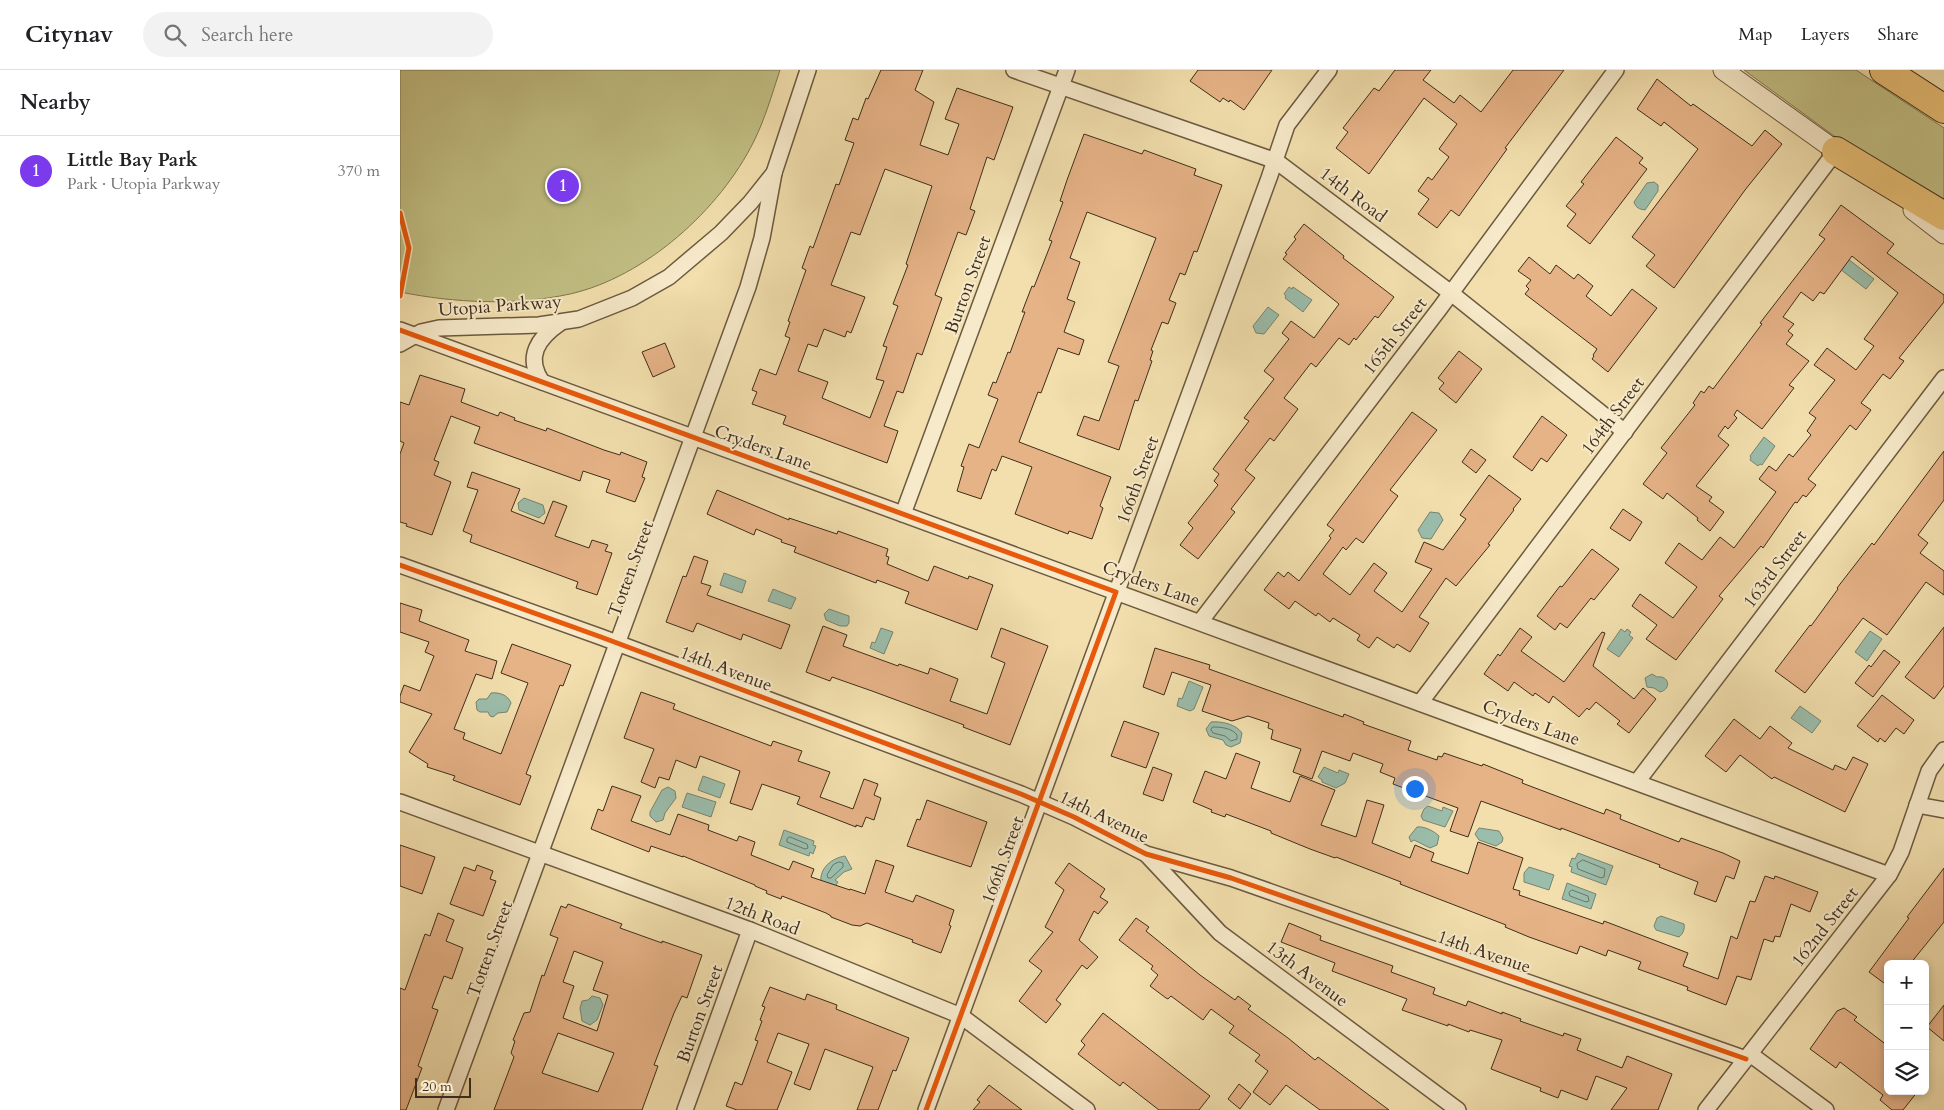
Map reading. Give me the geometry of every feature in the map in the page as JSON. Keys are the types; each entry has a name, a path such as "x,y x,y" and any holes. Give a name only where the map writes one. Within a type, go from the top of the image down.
{"highway":[{"path":"1884,70 1944,109"},
{"path":"1836,151 1944,216"}],"street":[{"name":"Utopia Parkway","path":"400,344 415,335 440,328 539,325 562,322 606,310 669,277 722,233 750,203 774,173 808,70"},
{"name":"14th Road","path":"1014,70 1276,161 1452,293 1624,432"},
{"name":"Burton Street","path":"903,514 1062,88 1067,70"},
{"name":"166th Street","path":"926,1110 1276,161 1287,125 1329,70"},
{"name":"165th Street","path":"1200,622 1452,293 1616,70"},
{"path":"1723,70 1836,151 1944,234"},
{"name":"164th Street","path":"1420,703 1836,151"},
{"name":"Totten Street","path":"446,1110 694,437 753,270 766,220 774,173"},
{"path":"542,382 534,368 534,354 544,337 562,322"},
{"name":"Cryders Lane","path":"400,330 1889,875"},
{"name":"163rd Street","path":"1637,782 1944,378"},
{"name":"14th Avenue","path":"400,565 1039,801 1146,854 1231,878 1748,1056 1826,1110"},
{"name":"162nd Street","path":"1706,1110 1889,875 1901,852 1929,771 1944,750"},
{"name":"12th Road","path":"400,802 750,930 961,1016 1087,1110"},
{"path":"1917,805 1944,810"},
{"name":"13th Avenue","path":"1146,854 1220,933 1458,1110"},
{"name":"Burton Street","path":"685,1110 750,930"}],"shaded area":[{"path":"400,70 780,70 762,124 739,167 701,215 677,237 626,273 598,285 570,294 549,298 485,302 442,299 400,292"},
{"path":"1744,70 1856,70 1944,128 1944,207 1886,174"}],"water":[{"path":"1654,182 1658,185 1658,191 1645,210 1638,208 1634,202 1647,183"},
{"path":"1848,259 1874,279 1866,289 1840,269"},
{"path":"1289,287 1292,289 1293,287 1312,300 1303,312 1285,298 1284,294"},
{"path":"1268,307 1279,315 1264,334 1256,333 1253,326"},
{"path":"1764,437 1775,446 1762,465 1758,466 1750,460 1750,456"},
{"path":"524,498 543,505 545,513 539,518 519,510 518,503"},
{"path":"1430,512 1439,513 1443,520 1431,539 1422,538 1418,530"},
{"path":"724,573 746,581 742,593 720,585"},
{"path":"773,589 796,598 791,609 768,601"},
{"path":"829,609 849,616 847,626 840,626 826,620 824,614"},
{"path":"881,628 893,632 884,654 870,648 872,642 875,643"},
{"path":"1621,629 1625,632 1627,629 1631,632 1629,635 1633,638 1619,657 1607,649"},
{"path":"1870,631 1882,639 1867,661 1855,652"},
{"path":"1652,674 1666,680 1668,683 1664,690 1660,692 1654,688 1647,687 1645,678"},
{"path":"1189,681 1203,687 1194,709 1190,711 1177,706 1179,698 1182,699"},
{"path":"491,693 497,693 508,698 511,703 507,712 498,713 493,717 488,712 477,710 476,702 479,699 487,699"},
{"path":"1800,706 1821,721 1812,733 1791,718"},
{"path":"1211,722 1224,723 1236,727 1242,733 1240,743 1231,747 1226,745 1223,740 1209,736 1206,729"},
{"path":"1324,767 1338,773 1339,770 1349,774 1345,783 1336,788 1322,782 1318,777"},
{"path":"703,776 725,784 720,798 698,790"},
{"path":"668,787 675,791 676,798 665,813 663,820 656,822 650,816 650,812 662,790"},
{"path":"687,793 716,802 711,817 682,807"},
{"path":"1428,806 1442,811 1443,807 1453,811 1445,827 1423,820 1421,816 1424,809"},
{"path":"1417,827 1429,829 1439,836 1437,845 1430,848 1414,840 1411,842 1409,837"},
{"path":"1479,828 1499,831 1503,838 1502,842 1496,846 1479,840 1475,834"},
{"path":"784,830 814,841 813,845 816,846 813,854 810,852 809,856 779,845"},
{"path":"1578,853 1613,866 1606,885 1571,872 1572,867 1569,866 1572,858 1575,859"},
{"path":"845,856 852,869 844,872 835,880 838,882 834,888 821,883 824,868 831,861"},
{"path":"1529,867 1554,875 1549,890 1524,882 1524,873"},
{"path":"1567,883 1596,894 1591,909 1562,899"},
{"path":"1661,916 1684,924 1683,933 1679,937 1656,930 1654,926 1657,918"},
{"path":"592,996 600,998 603,1005 597,1020 590,1025 582,1021 580,1008 582,1001 588,1000"}],"building":[{"path":"881,70 923,70 915,90 934,102 920,145 948,155 959,124 945,119 957,88 1013,107 994,160 987,157 970,209 975,211 966,235 958,232 935,295 942,298 922,355 917,353 903,393 897,391 884,426 898,431 887,463 783,424 786,416 752,404 757,392 752,390 760,369 776,375 790,338 785,336 790,322 788,321 806,270 802,268 810,246 813,248 836,184 839,185 854,143 845,140 853,118 858,120 866,98 868,99","holes":["885,169 932,186 906,264 908,265 893,304 898,306 883,346 887,347 876,379 884,381 870,418 822,398 828,382 798,371 808,344 817,347 824,329 845,337 847,331 851,333 865,297 831,285 851,232 860,235"]},
{"path":"1198,70 1272,70 1244,110 1230,100 1229,102 1223,98 1220,102 1190,81"},
{"path":"1395,70 1431,70 1423,80 1454,103 1460,95 1481,112 1513,70 1564,70 1505,148 1507,149 1459,216 1451,210 1437,228 1418,214 1429,199 1418,191 1428,177 1432,180 1449,157 1439,149 1457,124 1424,98 1369,174 1336,148 1348,132 1343,128 1374,88 1379,91"},
{"path":"1657,79 1691,106 1693,104 1752,146 1765,130 1782,144 1745,190 1674,288 1646,266 1655,255 1632,237 1698,149 1664,122 1661,126 1637,109"},
{"path":"1084,134 1142,154 1144,150 1196,169 1194,175 1222,185 1197,252 1194,251 1185,275 1180,273 1169,300 1176,303 1168,324 1162,322 1151,350 1153,351 1150,360 1152,361 1138,401 1135,400 1119,450 1077,435 1084,416 1099,421 1119,366 1108,362 1156,238 1087,212 1070,258 1080,262 1067,299 1075,302 1064,332 1084,340 1079,355 1058,348 1041,393 1038,392 1019,442 1111,477 1100,506 1103,508 1092,539 1069,531 1068,534 1015,514 1032,467 1002,456 996,471 992,469 981,499 957,491 964,467 961,466 969,444 979,448 998,399 988,395 993,382 996,383 1008,352 1010,353 1025,312 1022,312 1052,241 1049,240 1063,202 1060,201"},
{"path":"1616,137 1643,158 1639,163 1647,169 1590,244 1567,226 1576,214 1566,206 1584,184 1581,182"},
{"path":"1841,205 1894,244 1887,253 1944,295 1944,302 1899,358 1904,361 1890,379 1883,374 1861,403 1871,410 1856,430 1850,425 1808,479 1816,485 1806,497 1803,495 1797,503 1795,502 1763,548 1761,546 1719,596 1723,599 1676,660 1646,639 1657,625 1632,606 1640,594 1673,618 1697,587 1665,563 1679,543 1702,560 1720,537 1734,548 1776,492 1759,479 1769,466 1776,471 1789,454 1793,457 1811,435 1807,431 1816,418 1809,413 1835,380 1814,365 1827,348 1856,370 1874,346 1864,339 1898,293 1852,256 1824,294 1820,292 1813,301 1801,292 1783,317 1794,324 1788,331 1793,335 1786,344 1809,361 1789,385 1794,388 1762,429 1737,410 1734,415 1737,418 1728,429 1725,426 1718,436 1729,445 1696,486 1712,497 1709,501 1724,512 1710,531 1697,520 1698,518 1667,493 1663,499 1643,484 1667,453 1661,448 1695,405 1693,403 1701,391 1704,393 1709,386 1713,389 1762,324 1760,323 1825,239 1819,235"},
{"path":"1304,224 1344,256 1343,258 1394,297 1378,318 1375,316 1356,340 1354,338 1349,345 1339,338 1316,367 1311,363 1284,398 1298,409 1274,441 1270,438 1245,470 1255,478 1231,509 1235,512 1198,559 1180,545 1193,528 1188,523 1218,485 1214,481 1219,474 1213,469 1249,421 1244,418 1274,379 1264,371 1289,339 1282,333 1291,321 1314,338 1339,304 1283,259 1287,254 1285,253 1296,239 1294,237"},
{"path":"1529,257 1550,274 1556,265 1574,279 1578,274 1593,286 1586,296 1611,316 1632,289 1657,308 1608,372 1592,359 1597,349 1525,294 1529,289 1526,286 1531,280 1518,271"},
{"path":"665,343 675,367 653,377 642,352"},
{"path":"1459,351 1482,369 1456,403 1439,389 1444,383 1438,378"},
{"path":"420,375 465,389 461,402 498,416 500,412 515,418 514,420 546,431 547,428 604,450 620,455 621,452 647,462 642,477 645,478 635,502 606,492 610,480 583,471 580,481 474,443 480,427 451,416 434,460 439,462 434,475 451,482 432,535 406,526 407,524 400,522 400,454 404,443 400,441 400,402 409,405"},
{"path":"1412,412 1437,430 1390,490 1398,496 1363,543 1356,538 1346,550 1343,547 1323,574 1350,595 1374,563 1387,573 1374,591 1402,612 1432,569 1415,562 1424,542 1443,550 1466,519 1460,515 1489,475 1521,499 1488,544 1490,545 1456,586 1446,578 1419,617 1429,623 1410,652 1397,644 1394,648 1377,637 1369,648 1357,640 1360,635 1333,618 1330,622 1318,613 1316,616 1295,601 1289,609 1264,590 1278,572 1284,577 1288,572 1299,581 1331,538 1329,536 1334,530 1327,525"},
{"path":"1542,416 1567,435 1547,462 1541,458 1532,471 1513,457"},
{"path":"1471,449 1486,460 1476,473 1462,462"},
{"path":"1944,451 1944,500 1918,535 1928,543 1920,553 1944,571 1944,595 1926,582 1887,635 1863,618 1805,693 1775,671 1811,626 1837,588 1872,543 1874,545"},
{"path":"472,472 520,489 511,511 544,524 553,501 567,506 555,536 589,548 592,540 608,545 605,551 612,553 597,595 576,588 578,582 470,542 472,535 463,531 478,490 467,487"},
{"path":"717,490 789,520 789,518 837,534 838,531 888,549 886,556 889,557 887,564 928,581 934,566 968,579 969,576 993,585 977,630 905,603 909,592 877,580 876,583 794,552 796,547 781,542 782,540 756,529 754,535 707,514"},
{"path":"1623,509 1642,522 1630,541 1610,528"},
{"path":"1592,549 1619,569 1594,600 1591,598 1567,628 1560,623 1555,630 1537,616"},
{"path":"694,556 708,561 701,583 711,586 707,595 790,625 781,649 743,634 741,640 697,623 693,632 666,622 683,576 686,577"},
{"path":"400,603 422,610 419,621 469,640 465,651 497,661 492,679 476,674 454,729 465,733 463,739 501,754 528,683 501,673 512,644 571,665 563,686 560,685 526,774 531,776 520,805 453,780 455,776 427,767 428,764 409,752 432,714 400,702 400,696 404,685 420,691 434,656 425,652 429,642 400,632"},
{"path":"823,626 847,635 843,646 898,666 899,664 928,674 930,668 958,679 950,701 987,714 1005,663 991,657 1001,628 1048,646 1010,745 963,727 964,725 872,691 832,677 830,681 806,672"},
{"path":"1944,627 1944,686 1934,699 1905,677"},
{"path":"1520,628 1532,637 1521,651 1564,682 1602,632 1605,633 1593,666 1634,699 1643,688 1656,699 1629,733 1617,724 1620,721 1596,702 1579,717 1553,696 1549,703 1535,693 1533,696 1514,682 1508,691 1484,674 1498,654 1500,656"},
{"path":"1155,648 1210,665 1209,669 1343,717 1344,714 1364,722 1363,724 1411,741 1408,750 1437,760 1438,756 1442,757 1444,753 1482,766 1483,764 1523,780 1522,783 1604,814 1606,809 1621,815 1620,819 1679,842 1681,838 1723,853 1740,861 1734,879 1726,876 1716,902 1694,894 1698,882 1659,867 1660,865 1561,828 1561,830 1481,801 1468,837 1450,831 1458,808 1393,784 1395,778 1380,772 1383,764 1353,753 1350,761 1322,751 1312,779 1293,772 1301,749 1271,739 1273,730 1268,728 1269,723 1248,716 1232,721 1202,711 1211,685 1172,672 1164,695 1143,687"},
{"path":"1884,650 1900,662 1873,697 1855,683"},
{"path":"641,692 675,704 673,709 771,746 773,741 802,751 798,761 830,772 820,797 853,809 864,779 878,784 874,795 881,798 874,820 866,817 862,827 856,825 856,827 797,804 800,797 762,784 752,810 730,803 740,771 700,756 696,768 676,760 669,780 659,777 655,788 641,782 654,749 624,738"},
{"path":"1882,695 1914,720 1904,734 1896,728 1885,742 1880,738 1878,742 1857,726"},
{"path":"1734,719 1760,739 1770,726 1792,743 1788,748 1833,770 1835,765 1846,770 1853,757 1868,764 1845,812 1774,777 1772,779 1740,755 1726,772 1705,756"},
{"path":"1124,721 1159,733 1146,768 1111,756"},
{"path":"1236,753 1260,762 1251,788 1290,802 1300,776 1335,790 1321,825 1356,837 1367,800 1384,805 1372,843 1410,858 1415,845 1434,853 1431,861 1468,874 1478,842 1523,858 1513,889 1520,891 1519,895 1603,924 1604,921 1688,953 1683,966 1718,979 1731,936 1737,939 1750,901 1755,902 1765,876 1774,879 1775,876 1818,892 1810,912 1791,904 1780,937 1775,936 1773,942 1764,939 1751,980 1737,976 1726,1005 1687,990 1688,987 1638,969 1641,962 1608,950 1606,956 1580,946 1577,954 1529,937 1505,927 1506,925 1400,884 1401,882 1310,849 1271,833 1271,831 1226,814 1225,817 1211,812 1212,810 1193,802 1205,771 1226,779"},
{"path":"1153,767 1172,774 1163,801 1143,794"},
{"path":"612,786 641,796 631,821 670,835 678,814 709,825 708,830 737,841 739,836 755,842 751,855 789,870 793,861 814,869 811,877 850,890 865,894 876,860 894,866 885,892 913,902 916,895 954,910 949,925 951,926 941,953 912,942 913,940 867,923 860,926 852,925 782,896 781,899 766,893 767,891 755,885 683,856 651,846 649,852 591,829 598,809 603,811"},
{"path":"927,800 987,822 971,867 907,846 917,819 920,820"},
{"path":"400,845 435,857 422,894 400,886"},
{"path":"1069,863 1105,889 1100,897 1108,902 1098,914 1094,911 1079,940 1098,957 1087,969 1082,965 1056,1000 1061,1004 1046,1023 1019,1001 1042,971 1029,961 1053,932 1045,927 1064,890 1055,883"},
{"path":"477,865 493,871 490,879 496,881 483,916 450,904 464,867 475,871"},
{"path":"1944,868 1944,922 1913,960 1884,960 1884,983 1869,972 1909,918 1907,917"},
{"path":"568,904 622,924 620,928 702,955 687,998 682,996 674,1013 654,1065 658,1066 642,1110 494,1110 514,1057 511,1053 515,1041 513,1040 524,1013 530,1012 542,975 544,976 558,938 550,935 561,906 566,908","holes":["574,951 603,962 593,990 608,995 597,1031 563,1018 574,986 563,982","558,1033 614,1053 598,1092 542,1073"]},
{"path":"438,913 454,920 446,941 463,948 452,979 444,976 432,1008 438,1010 418,1066 422,1068 406,1110 400,1110 400,988 405,990 425,934 430,936"},
{"path":"1136,918 1149,927 1146,931 1200,975 1235,1000 1238,996 1251,1006 1248,1009 1315,1060 1318,1057 1389,1110 1320,1110 1286,1085 1270,1105 1253,1092 1268,1071 1255,1061 1260,1055 1229,1033 1234,1026 1211,1009 1203,1020 1171,996 1168,999 1150,986 1158,975 1151,969 1153,966 1119,940"},
{"path":"1289,923 1321,936 1320,940 1393,966 1391,972 1435,988 1433,994 1466,1006 1468,1001 1563,1036 1564,1033 1581,1039 1577,1050 1622,1068 1627,1056 1672,1074 1658,1110 1611,1110 1627,1088 1596,1076 1587,1100 1561,1090 1558,1098 1540,1091 1541,1088 1491,1069 1502,1040 1470,1030 1469,1032 1448,1024 1448,1026 1402,1010 1407,999 1332,971 1335,963 1281,942"},
{"path":"770,987 805,1000 807,994 837,1005 836,1009 909,1038 896,1071 893,1070 878,1110 857,1110 873,1067 825,1049 810,1090 794,1084 809,1044 778,1033 767,1062 792,1072 777,1110 737,1110 726,1106 735,1082 742,1085 758,1041 755,1040 765,1007 762,1006"},
{"path":"1944,1005 1944,1041 1929,1029 1929,1024"},
{"path":"1844,1008 1857,1017 1854,1020 1884,1043 1884,1095 1915,1095 1903,1110 1892,1110 1880,1100 1883,1095 1840,1062 1836,1068 1810,1049 1837,1011"},
{"path":"1103,1013 1210,1096 1199,1110 1159,1110 1123,1082 1120,1086 1078,1054 1085,1045 1081,1041"},
{"path":"1239,1084 1251,1094 1240,1109 1228,1099"},
{"path":"989,1085 1022,1110 973,1110 980,1102 977,1100"}],"cycle path":[{"path":"400,213 409,248 400,296"},
{"path":"400,330 1116,592 926,1110"},
{"path":"400,565 601,637 1021,794 1074,817 1146,854 1231,878 1746,1059"}],"place":[{"name":"Little Bay Park","path":"563,186"}]}
